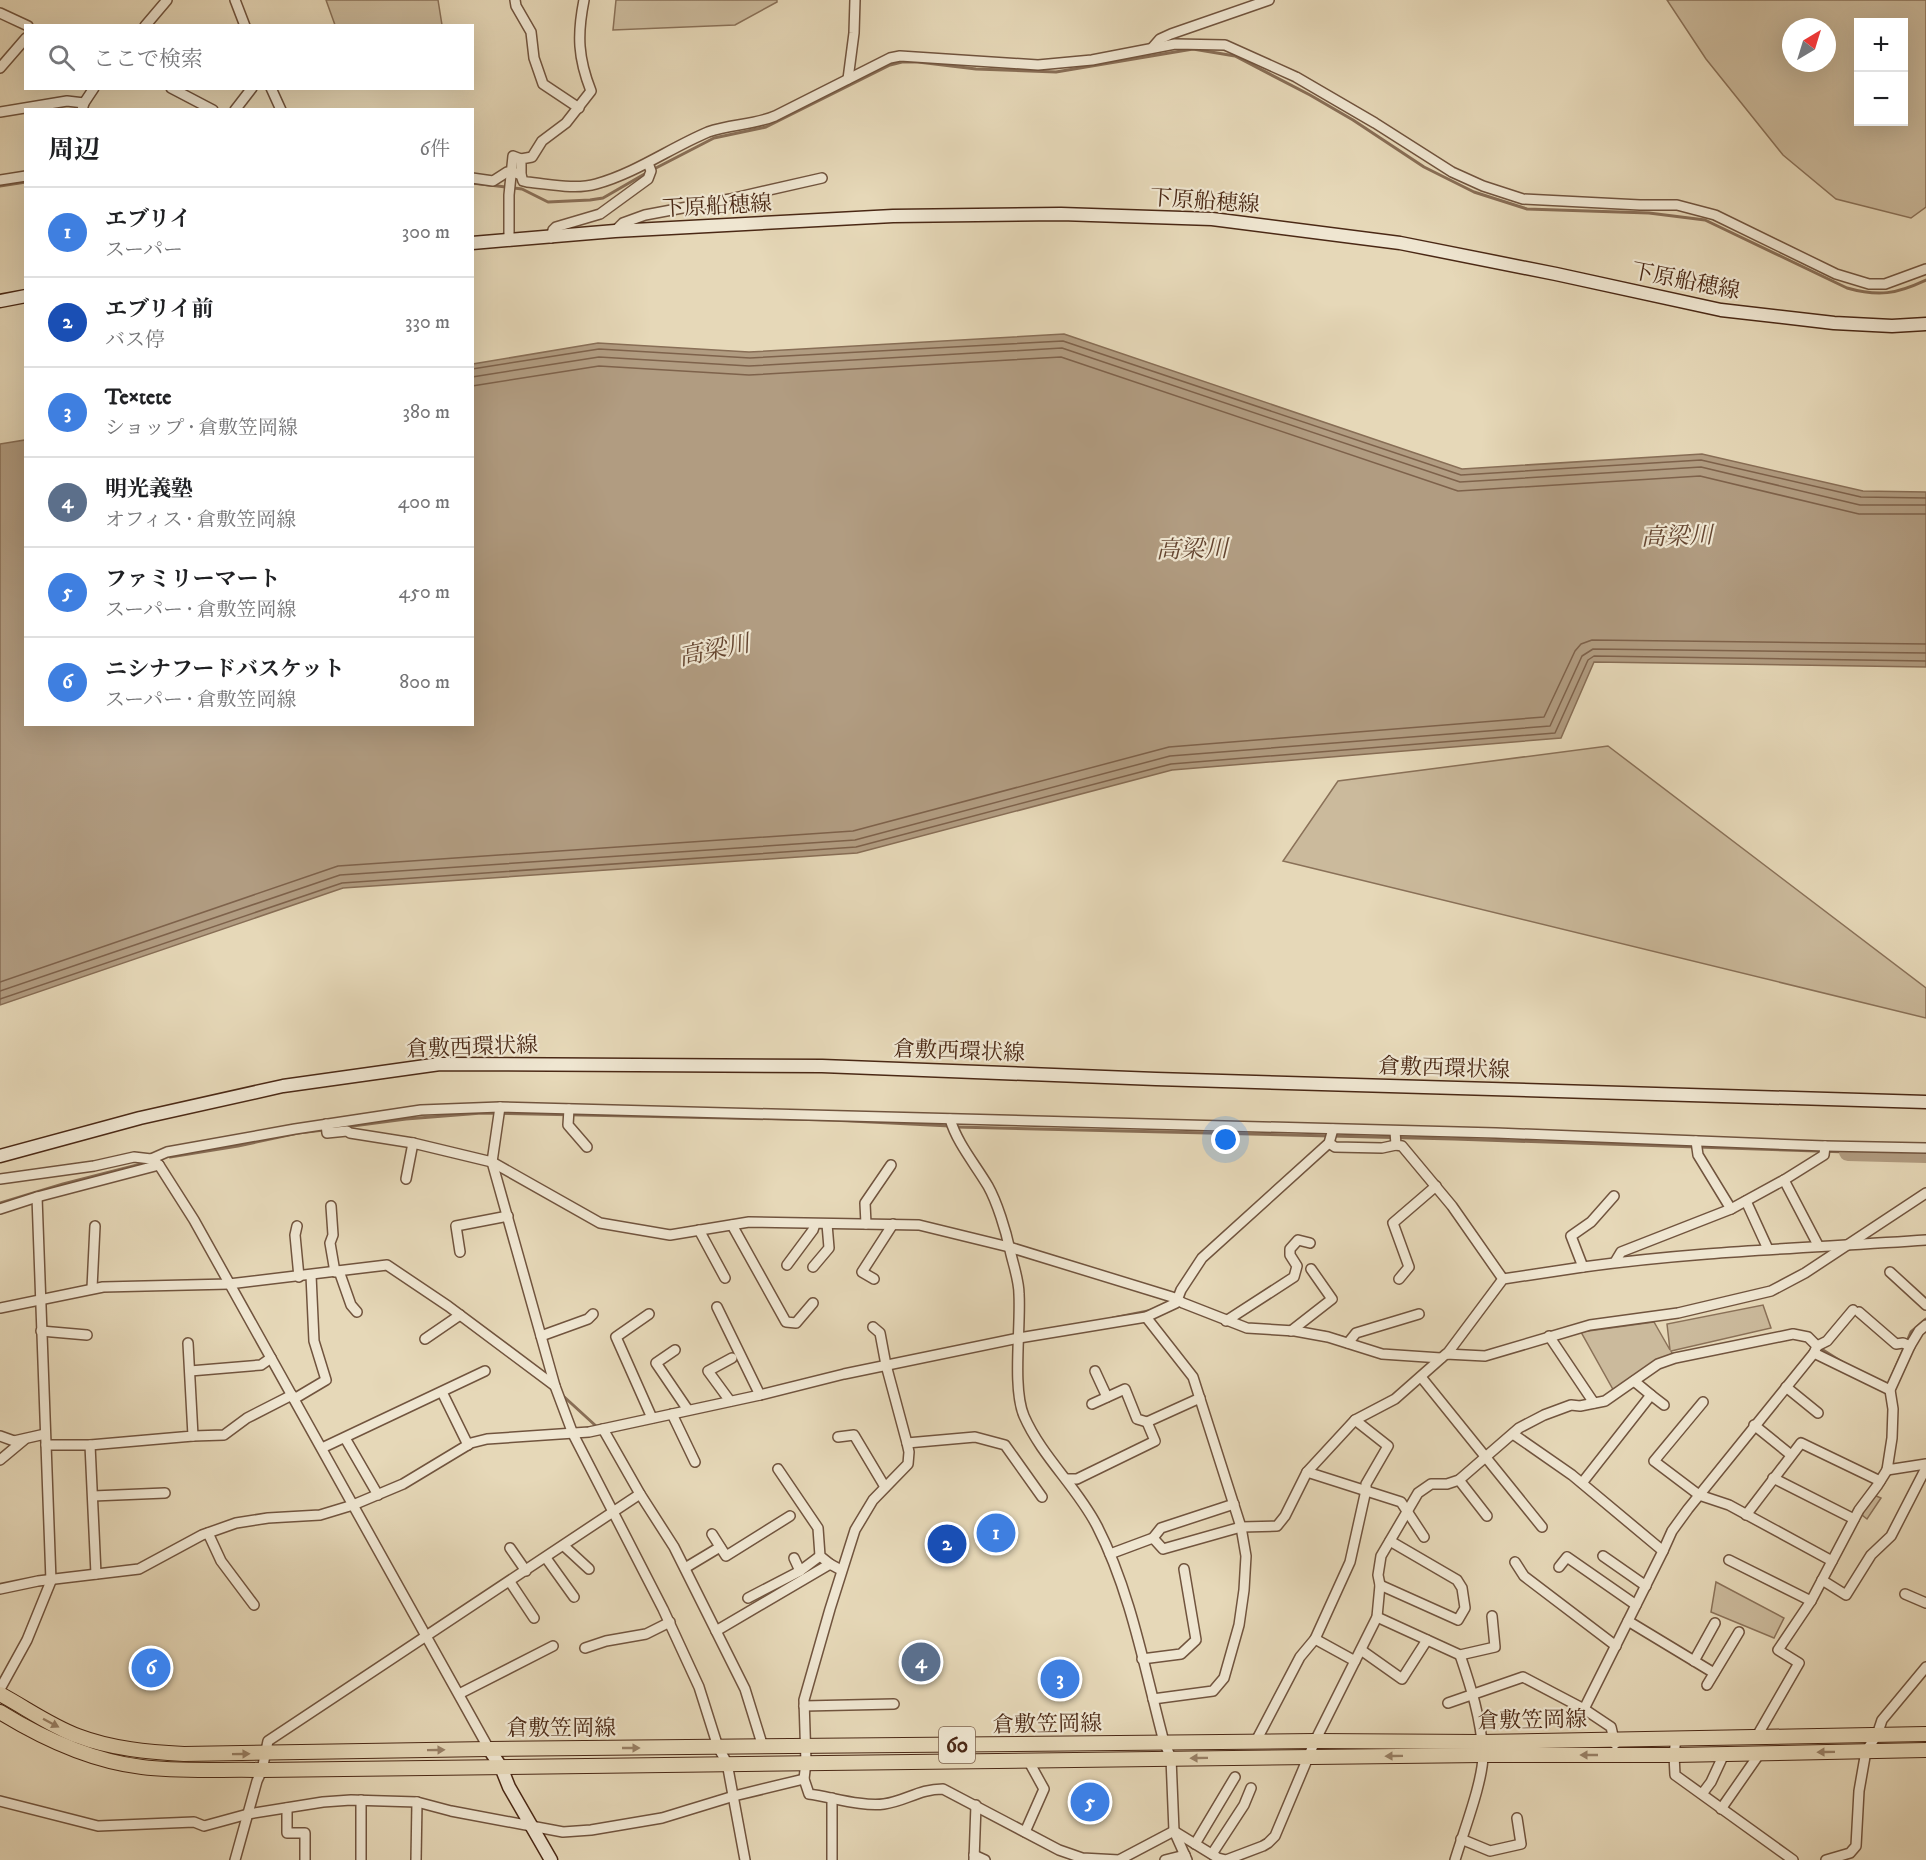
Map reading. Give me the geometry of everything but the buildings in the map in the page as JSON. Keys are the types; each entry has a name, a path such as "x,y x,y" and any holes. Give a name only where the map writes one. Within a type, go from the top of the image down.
{"main road":[{"name":"下原船穂線","path":"474,243 615,231 893,216 1061,213 1212,219 1400,243 1721,310 1834,323 1892,326 1925,323"},
{"path":"0,301 24,296"},
{"name":"倉敷西環状線","path":"0,1156 140,1118 283,1086 440,1064 822,1066 1926,1102"},
{"name":"倉敷笠岡線","path":"0,1694 52,1724 79,1736 144,1752 184,1754 1315,1741 1615,1755 1926,1750"},
{"name":"倉敷笠岡線","path":"0,1712 63,1745 101,1758 140,1767 262,1770 1308,1757 1615,1738 1926,1734"},
{"path":"489,1749 551,1860"}],"street":[{"path":"147,24 167,0"},
{"path":"235,0 244,24"},
{"path":"515,0 531,32 534,58 543,84 579,108"},
{"path":"509,241 509,195 513,156 521,159 532,157 542,141 566,123 591,91 580,57 579,35 584,0"},
{"path":"848,79 854,33 855,0"},
{"path":"1153,47 1160,39 1171,34 1269,0"},
{"path":"0,13 24,24"},
{"path":"0,68 24,40"},
{"path":"515,174 527,182 583,186 595,184 650,167 716,130 762,122 890,58 900,56 1038,65 1092,60 1175,44 1204,43 1225,45 1296,77 1375,123 1452,172 1483,186 1522,199 1677,205 1715,215 1836,274 1869,284 1885,284 1926,269"},
{"path":"24,108 67,101 83,106 93,90"},
{"path":"237,108 250,90"},
{"path":"272,90 280,108"},
{"path":"187,92 210,108"},
{"path":"0,112 24,108"},
{"path":"515,174 521,159"},
{"path":"551,238 556,227 600,214 648,179 650,167"},
{"path":"474,178 493,181 515,174"},
{"path":"0,180 24,176"},
{"path":"615,231 623,223 645,215 822,178"},
{"path":"151,1159 167,1152 421,1110 1396,1138 1696,1144 1824,1150 1926,1148"},
{"path":"500,1111 492,1161 555,1386 573,1434 670,1622 699,1687 718,1747 727,1763 745,1860"},
{"path":"568,1113 568,1125 586,1147"},
{"path":"951,1124 989,1188 1009,1247 1019,1292 1019,1387 1023,1413 1037,1441 1090,1515 1110,1554 1123,1590 1170,1758 1174,1831 1186,1858 1166,1860"},
{"path":"326,1127 327,1133 346,1131 492,1161 600,1223 670,1235 776,1221 815,1224 919,1225 1009,1247 1093,1272 1172,1297 1247,1328 1294,1329 1350,1340 1382,1354 1485,1356 1590,1325 1678,1314 1772,1292 1926,1193"},
{"path":"1332,1136 1335,1147 1382,1148 1396,1138"},
{"path":"0,1589 38,1581 139,1569 208,1533 236,1523 268,1518 320,1515 353,1505 403,1484 468,1445 488,1439 573,1434 603,1429 886,1363 1019,1335 1146,1317 1169,1308 1177,1301 1181,1290 1202,1258 1332,1136"},
{"path":"1396,1138 1436,1186 1503,1279"},
{"path":"406,1179 413,1143"},
{"path":"1696,1144 1698,1155 1731,1209"},
{"path":"1615,1262 1621,1252 1746,1201 1784,1180 1824,1150"},
{"path":"0,1179 94,1166 134,1157 151,1159 159,1165 194,1220 489,1749"},
{"path":"0,1209 159,1165"},
{"path":"866,1224 865,1203 891,1165"},
{"path":"1784,1180 1818,1245"},
{"path":"1399,1280 1409,1267 1393,1223 1436,1186"},
{"path":"1583,1267 1571,1236 1591,1222 1614,1196"},
{"path":"0,1689 27,1641 51,1581 37,1197"},
{"path":"1746,1201 1768,1249"},
{"path":"331,1206 333,1235 330,1243 337,1272 351,1305 357,1312"},
{"path":"460,1252 456,1226 508,1216"},
{"path":"787,1265 815,1224"},
{"path":"813,1267 829,1248 827,1224"},
{"path":"874,1279 862,1272 893,1224"},
{"path":"732,1225 786,1322 796,1323 813,1303"},
{"path":"92,1288 95,1226"},
{"path":"297,1226 295,1235 299,1277"},
{"path":"699,1230 725,1278"},
{"path":"1228,1319 1294,1276 1297,1266 1290,1255 1290,1249 1298,1240 1310,1243"},
{"path":"1153,1538 1163,1549 1241,1527 1277,1526 1285,1516 1307,1472 1355,1420 1395,1400 1444,1356 1503,1279 1615,1262 1818,1245 1926,1240"},
{"path":"0,1308 92,1288 229,1284 387,1265 460,1315 555,1386"},
{"path":"1294,1329 1332,1299 1311,1269"},
{"path":"1890,1272 1926,1305"},
{"path":"46,1445 90,1445 224,1435 246,1418 326,1380 314,1341 311,1275"},
{"path":"717,1307 758,1392"},
{"path":"1584,1709 1672,1531 1816,1349 1856,1311 1896,1344 1907,1344"},
{"path":"541,1336 588,1319 593,1314"},
{"path":"649,1314 616,1337 651,1417"},
{"path":"1350,1340 1356,1333 1419,1314"},
{"path":"425,1339 460,1315"},
{"path":"1146,1317 1193,1377 1241,1527 1246,1556 1239,1625 1224,1678 1213,1691 1153,1699"},
{"path":"1757,1736 1799,1663 1778,1650 1811,1601 1854,1519 1887,1470 1892,1438 1893,1409 1890,1390 1907,1344 1926,1325"},
{"path":"873,1327 880,1333 908,1443 908,1464 873,1500 855,1530 841,1570 804,1706 806,1762 804,1779 809,1794 884,1804 928,1789 943,1789 1059,1850 1082,1858 1119,1860 1174,1831"},
{"path":"41,1331 87,1335"},
{"path":"1174,1831 1226,1860 1268,1844 1275,1836 1315,1741 1377,1617 1381,1556 1418,1493 1431,1484 1447,1484 1459,1480 1513,1434 1544,1415 1571,1405 1605,1401 1658,1364 1675,1358 1793,1334 1808,1336 1816,1349 1890,1390"},
{"path":"1551,1338 1594,1403"},
{"path":"188,1343 193,1436"},
{"path":"675,1350 656,1363 688,1410"},
{"path":"190,1371 261,1365 271,1358"},
{"path":"730,1401 708,1371 732,1358"},
{"path":"322,1448 485,1371"},
{"path":"1095,1371 1107,1397"},
{"path":"1421,1377 1542,1527"},
{"path":"1634,1381 1664,1405"},
{"path":"1786,1387 1818,1413"},
{"path":"1092,1404 1125,1389 1137,1419 1147,1422 1200,1398"},
{"path":"442,1392 468,1445"},
{"path":"1582,1483 1651,1395"},
{"path":"1703,1402 1654,1461 1699,1495 1729,1505 1832,1561"},
{"path":"672,1414 695,1462"},
{"path":"1256,1742 1300,1657 1314,1639 1350,1562 1366,1484 1388,1446 1355,1420"},
{"path":"1066,1479 1077,1479 1155,1441 1147,1422"},
{"path":"1754,1425 1791,1455"},
{"path":"603,1429 685,1568 745,1689 763,1747"},
{"path":"0,1436 14,1441 45,1434"},
{"path":"1513,1434 1582,1483 1663,1551"},
{"path":"838,1437 854,1435 885,1487"},
{"path":"908,1443 975,1437 1005,1445 1042,1497"},
{"path":"345,1438 378,1495"},
{"path":"0,1460 24,1440"},
{"path":"1746,1515 1801,1443 1880,1481"},
{"path":"90,1445 96,1574"},
{"path":"1887,1470 1926,1466"},
{"path":"1822,1580 1846,1595 1871,1555 1891,1536 1926,1466"},
{"path":"778,1469 818,1528 820,1556 841,1570"},
{"path":"1307,1472 1401,1502 1424,1537"},
{"path":"1773,1478 1854,1519"},
{"path":"1459,1480 1487,1516"},
{"path":"93,1496 165,1493"},
{"path":"235,1860 262,1770 268,1741 640,1494"},
{"path":"1110,1554 1153,1538 1161,1528 1234,1504"},
{"path":"712,1534 726,1556 790,1516"},
{"path":"208,1533 221,1561 254,1605"},
{"path":"1380,1586 1458,1620 1465,1608 1462,1588 1457,1580 1390,1541"},
{"path":"564,1546 589,1569"},
{"path":"685,1568 720,1547"},
{"path":"510,1548 526,1571"},
{"path":"748,1598 800,1571 820,1556"},
{"path":"1603,1556 1646,1586"},
{"path":"1559,1567 1567,1557 1636,1605"},
{"path":"546,1558 574,1598"},
{"path":"794,1558 800,1571"},
{"path":"1730,1560 1811,1601"},
{"path":"1515,1562 1524,1576 1616,1646"},
{"path":"716,1631 830,1564"},
{"path":"1142,1659 1181,1654 1196,1640 1184,1569"},
{"path":"510,1582 534,1618"},
{"path":"1905,1594 1926,1603"},
{"path":"1377,1617 1460,1655 1495,1647 1492,1616"},
{"path":"1628,1621 1714,1673"},
{"path":"585,1648 606,1641 646,1634 670,1622"},
{"path":"1694,1661 1715,1623"},
{"path":"1707,1685 1739,1632"},
{"path":"1314,1639 1355,1661"},
{"path":"1361,1650 1402,1679 1427,1640"},
{"path":"459,1694 553,1646"},
{"path":"1455,1860 1478,1782 1482,1748 1474,1694 1460,1655"},
{"path":"1826,1860 1852,1857 1856,1846 1859,1791 1866,1751 1877,1735 1882,1720 1926,1667"},
{"path":"1448,1702 1523,1677 1584,1709 1611,1727 1615,1738 1615,1755"},
{"path":"804,1706 894,1704"},
{"path":"1676,1738 1675,1775 1793,1860"},
{"path":"1722,1809 1760,1753"},
{"path":"1702,1794 1711,1782 1724,1754"},
{"path":"1025,1832 1044,1789 1028,1760"},
{"path":"1195,1844 1235,1778"},
{"path":"0,1801 98,1826 194,1822 204,1826 248,1814 323,1802 361,1800 417,1802 563,1832 591,1830 662,1818 734,1796 804,1779"},
{"path":"1212,1854 1244,1805 1251,1788"},
{"path":"831,1860 832,1798"},
{"path":"361,1800 361,1860"},
{"path":"416,1860 417,1802"},
{"path":"976,1805 974,1857 985,1860"},
{"path":"287,1808 286,1833 305,1833 305,1860"},
{"path":"1461,1839 1490,1851 1521,1844 1517,1818"}],"shaded area":[{"path":"326,0 438,0 442,24 335,24"},
{"path":"616,0 777,0 777,2 735,25 613,30"},
{"path":"1667,0 1926,0 1926,207 1911,218 1836,199 1783,155 1706,59"},
{"path":"1608,746 1926,988 1926,1018 1283,861 1338,781"},
{"path":"1763,1305 1771,1328 1671,1351 1675,1359 1615,1393 1581,1332 1654,1322 1670,1350 1667,1324"},
{"path":"1874,1495 1881,1498 1867,1519 1862,1515"},
{"path":"1716,1582 1784,1618 1774,1638 1711,1612"}],"water":[{"name":"高梁川","path":"1064,334 1462,469 1702,454 1863,491 1926,492 1926,667 1594,662 1561,738 1172,770 857,853 343,888 0,1005 0,444 24,440 24,726 474,726 474,364 598,343 749,352"}],"waterway":[{"path":"654,169 714,138 766,127 890,65 902,62 976,69 1056,72 1193,49 1235,56 1353,120 1424,167 1474,192 1527,209 1649,213 1705,220 1847,288 1869,293 1896,291 1926,280"},
{"path":"474,183 522,189 548,202 590,200 603,198 648,172"},
{"path":"0,186 24,182"},
{"path":"345,1127 482,1113 831,1120 950,1126"},
{"path":"956,1127 1454,1139 1848,1152"},
{"path":"170,1157 324,1130"},
{"path":"1848,1152 1926,1154"},
{"path":"0,1203 145,1163"},
{"path":"1113,1318 1153,1310"},
{"path":"1891,1378 1911,1332 1926,1319"},
{"path":"1324,1332 1349,1339"},
{"path":"1823,1350 1842,1362"},
{"path":"561,1394 596,1426"}],"place":[{"name":"エブリイ","path":"996,1533"},
{"name":"エブリイ前","path":"947,1544"},
{"name":"明光義塾","path":"921,1662"},
{"name":"ニシナフードバスケット","path":"151,1668"},
{"name":"Te×tete","path":"1060,1679"},
{"name":"ファミリーマート","path":"1090,1802"}]}
